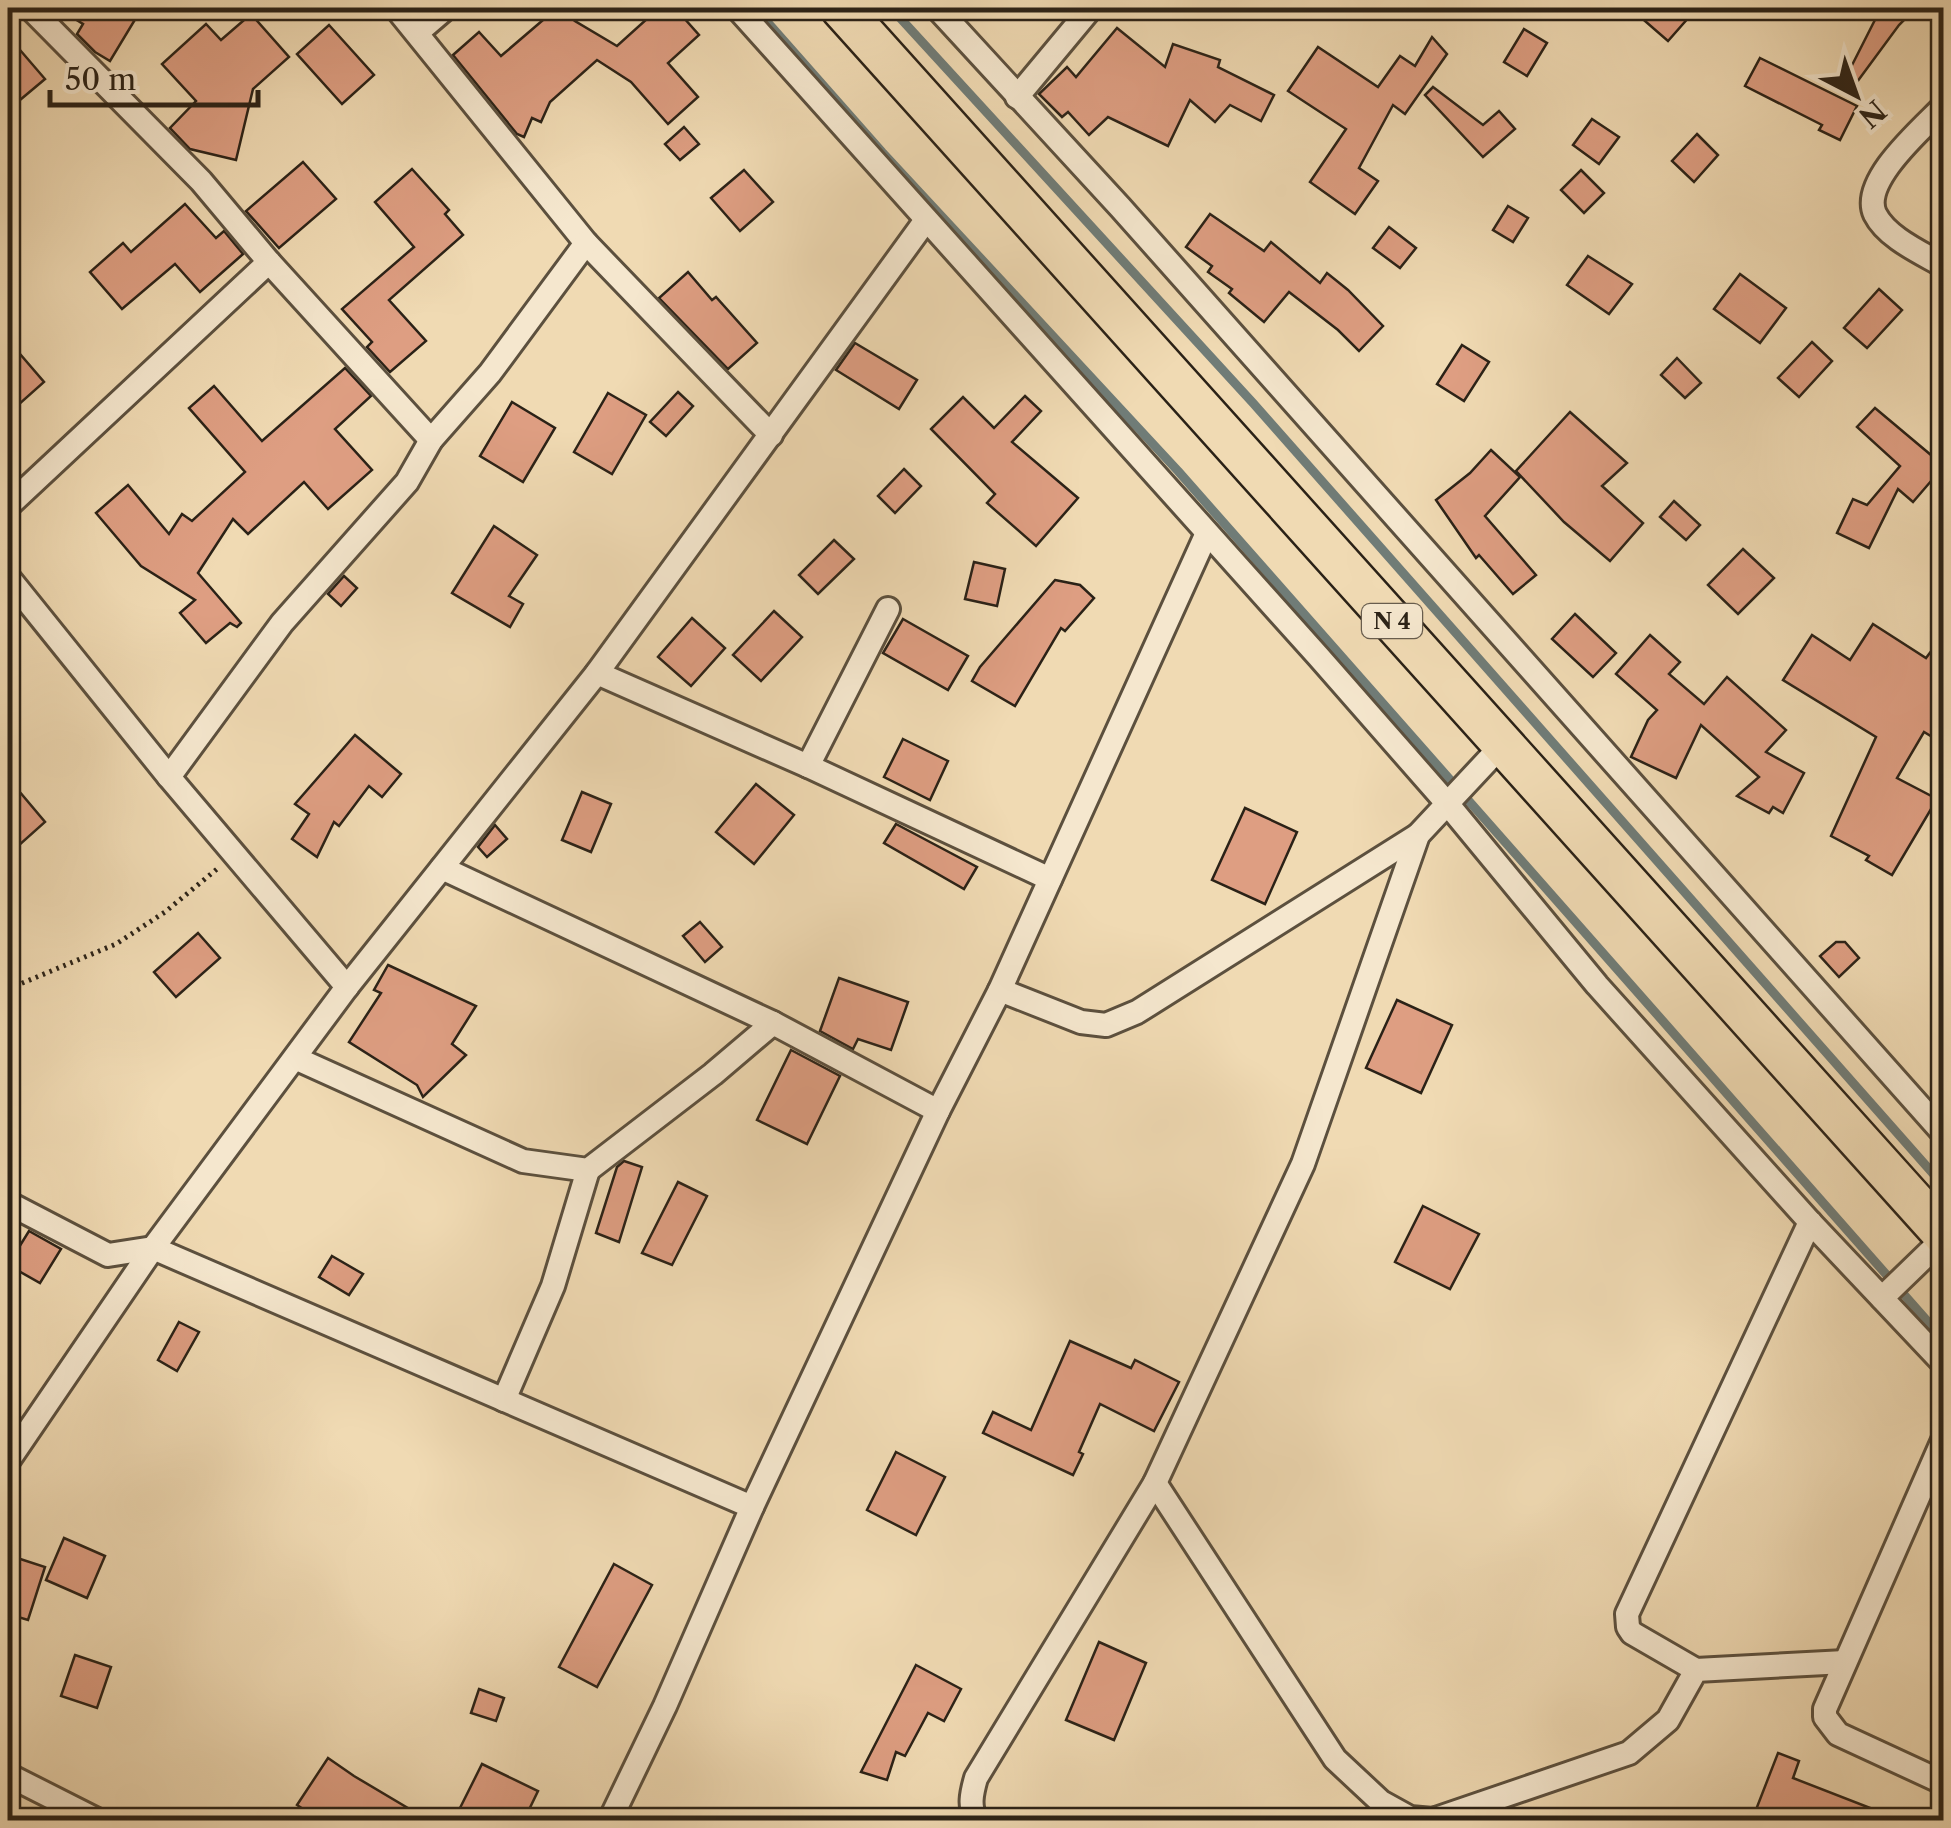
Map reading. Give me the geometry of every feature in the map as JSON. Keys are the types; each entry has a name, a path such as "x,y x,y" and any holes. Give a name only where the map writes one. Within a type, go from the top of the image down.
{"highway":[{"name":"N 4","path":"840,8 1944,1237"}],"street":[{"path":"30,8 201,181 431,440"},
{"path":"396,8 586,243 771,435"},
{"path":"418,32 446,8"},
{"path":"736,8 1206,533 1456,794 1597,985 1944,1364"},
{"path":"938,8 1134,222 1944,1134"},
{"path":"1017,98 1091,8"},
{"path":"1944,106 1880,175 1872,198 1875,214 1890,231 1944,266"},
{"path":"8,1459 153,1248 347,987 596,673 926,220"},
{"path":"169,778 282,623 407,482 431,440 490,372 586,243"},
{"path":"8,506 269,262"},
{"path":"610,1820 938,1110 1000,990 1206,533"},
{"path":"8,576 169,778 347,987"},
{"path":"808,766 888,609"},
{"path":"596,673 1050,879"},
{"path":"1000,990 1081,1022 1106,1025 1137,1012 1418,835 1504,743"},
{"path":"976,1820 971,1794 976,1778 1155,1483 1302,1164 1418,835"},
{"path":"442,868 773,1023 938,1110"},
{"path":"504,1400 553,1286 588,1170 714,1074 773,1023"},
{"path":"295,1058 523,1162 588,1170"},
{"path":"8,1203 108,1254 153,1248 752,1506"},
{"path":"1810,1222 1627,1614 1628,1627 1632,1634 1696,1670 1845,1662"},
{"path":"1882,1298 1944,1237"},
{"path":"1944,1438 1824,1709 1828,1723 1838,1734 1944,1783"},
{"path":"1155,1483 1335,1758 1381,1802 1410,1818 1434,1820 1629,1753 1668,1720 1696,1670"},
{"path":"8,1775 97,1820"}],"path":[{"path":"8,989 116,944 165,912 235,854"}],"building":[{"path":"57,8 142,8 110,61 77,34 83,24"},
{"path":"557,8 584,8 575,21 617,46 659,8 675,8 699,35 668,63 698,97 668,124 631,82 597,60 550,102 541,122 532,118 524,137 517,134 453,55 479,32 501,56"},
{"path":"1630,8 1697,8 1668,41"},
{"path":"1881,8 1916,8 1857,82 1847,75"},
{"path":"251,14 289,57 253,89 236,160 190,149 170,128 196,101 162,64 206,24 221,40"},
{"path":"329,25 374,75 342,104 297,54"},
{"path":"1117,28 1165,67 1173,44 1220,60 1218,67 1274,95 1261,121 1230,105 1215,122 1190,100 1168,146 1108,117 1089,135 1068,112 1062,117 1039,94 1067,67 1076,77"},
{"path":"1524,29 1547,43 1527,76 1504,62"},
{"path":"8,36 45,79 8,110"},
{"path":"1432,37 1447,54 1405,114 1393,105 1359,168 1378,181 1355,214 1310,182 1346,129 1288,91 1318,47 1378,87 1400,56 1415,66"},
{"path":"1760,58 1857,106 1840,140 1819,130 1822,125 1745,86"},
{"path":"1433,87 1483,125 1499,111 1515,129 1483,157 1425,95"},
{"path":"1592,119 1619,137 1599,164 1573,145"},
{"path":"684,127 699,144 680,160 665,144"},
{"path":"1697,134 1718,155 1694,182 1672,161"},
{"path":"303,162 336,199 279,248 246,211"},
{"path":"412,169 449,210 445,214 463,235 389,300 426,341 390,372 367,347 372,342 342,309 414,247 375,202"},
{"path":"744,170 773,202 740,231 711,198"},
{"path":"1581,170 1604,193 1584,213 1561,190"},
{"path":"185,204 216,238 224,231 243,254 200,292 175,264 122,309 90,272 123,243 131,252"},
{"path":"1508,206 1528,218 1513,242 1493,230"},
{"path":"1210,214 1264,251 1271,242 1320,283 1327,273 1383,326 1359,351 1289,292 1264,322 1229,293 1232,289 1208,272 1212,266 1186,247"},
{"path":"1389,227 1416,248 1400,268 1373,248"},
{"path":"1588,256 1632,284 1609,314 1567,285"},
{"path":"688,272 757,343 728,369 659,298"},
{"path":"1740,274 1786,308 1760,343 1714,309"},
{"path":"1879,289 1902,310 1867,348 1844,328"},
{"path":"8,340 44,382 8,414"},
{"path":"1812,342 1832,361 1799,397 1778,378"},
{"path":"855,343 917,380 899,409 836,370"},
{"path":"1462,345 1489,362 1464,401 1437,384"},
{"path":"1677,358 1701,383 1685,398 1661,375"},
{"path":"345,368 371,396 335,429 372,470 328,509 304,482 248,534 233,519 198,573 241,623 237,627 230,623 206,643 180,613 195,600 141,566 96,513 128,485 169,534 182,514 192,521 245,472 189,408 214,386 262,441"},
{"path":"678,392 693,406 666,436 650,422"},
{"path":"608,393 646,415 612,474 574,452"},
{"path":"1025,396 1041,411 1012,442 1078,498 1036,546 987,503 995,494 931,429 963,397 994,428"},
{"path":"512,402 555,428 523,482 480,456"},
{"path":"1875,408 1944,466 1913,502 1898,489 1869,548 1837,533 1853,499 1867,505 1900,466 1857,427"},
{"path":"1570,412 1627,463 1602,486 1643,523 1610,561 1564,522 1516,471"},
{"path":"1491,450 1520,477 1485,516 1536,575 1513,594 1479,555 1476,558 1436,500"},
{"path":"904,469 921,486 895,513 878,496"},
{"path":"1674,501 1700,525 1686,540 1660,517"},
{"path":"494,526 537,555 509,596 523,604 510,627 452,593"},
{"path":"834,540 854,559 818,594 799,575"},
{"path":"1743,549 1774,578 1738,614 1708,585"},
{"path":"974,562 1005,569 997,606 965,599"},
{"path":"344,576 357,588 341,606 328,594"},
{"path":"1055,580 1080,585 1094,598 1065,631 1061,628 1015,706 972,681"},
{"path":"774,611 802,637 761,681 733,655"},
{"path":"1575,614 1616,653 1593,677 1552,639"},
{"path":"692,618 725,648 691,686 658,657"},
{"path":"903,619 968,656 948,690 883,653"},
{"path":"1873,624 1926,658 1944,634 1944,744 1924,732 1897,778 1937,799 1892,875 1866,860 1869,856 1831,836 1876,737 1783,680 1812,635 1850,660"},
{"path":"1650,635 1680,662 1669,674 1704,704 1727,677 1786,730 1766,752 1804,773 1783,813 1773,807 1769,813 1737,796 1759,777 1701,725 1676,778 1631,757 1648,720 1657,710 1616,674"},
{"path":"355,735 401,774 382,797 369,786 339,826 334,822 317,857 292,839 309,814 295,804"},
{"path":"903,739 948,761 930,800 884,777"},
{"path":"8,778 45,822 8,855"},
{"path":"756,784 794,815 754,864 716,832"},
{"path":"582,792 611,804 591,852 562,840"},
{"path":"1245,808 1297,832 1265,904 1212,880"},
{"path":"896,824 977,867 964,889 884,843"},
{"path":"495,825 507,839 487,857 478,847"},
{"path":"700,922 722,947 705,962 683,936"},
{"path":"198,933 220,958 176,997 154,972"},
{"path":"1836,942 1845,942 1859,958 1839,977 1820,956"},
{"path":"388,965 476,1006 452,1044 466,1055 423,1097 417,1085 349,1042 381,993 374,990"},
{"path":"839,978 908,1002 891,1050 858,1039 853,1049 820,1031"},
{"path":"1397,1000 1452,1025 1421,1093 1366,1068"},
{"path":"791,1050 840,1076 807,1144 757,1120"},
{"path":"624,1161 642,1167 619,1242 596,1233 617,1167"},
{"path":"678,1182 707,1196 672,1265 642,1253"},
{"path":"1423,1206 1479,1234 1450,1289 1395,1262"},
{"path":"29,1231 61,1249 40,1283 8,1265"},
{"path":"332,1256 363,1274 349,1295 319,1277"},
{"path":"179,1322 199,1332 177,1371 158,1360"},
{"path":"1070,1341 1131,1368 1135,1360 1179,1382 1154,1431 1100,1404 1073,1475 983,1433 993,1412 1031,1430"},
{"path":"896,1452 945,1477 916,1535 867,1510"},
{"path":"64,1538 105,1556 87,1598 46,1580"},
{"path":"8,1555 45,1567 28,1620 8,1614"},
{"path":"614,1564 652,1585 597,1687 559,1667"},
{"path":"1099,1642 1146,1663 1114,1740 1066,1720"},
{"path":"75,1655 111,1667 97,1708 61,1696"},
{"path":"916,1665 961,1689 944,1721 928,1713 905,1756 896,1752 887,1780 861,1772"},
{"path":"479,1689 504,1698 496,1721 471,1713"},
{"path":"1778,1753 1799,1761 1793,1778 1901,1820 1752,1820"},
{"path":"328,1758 428,1820 320,1820 297,1805"},
{"path":"482,1764 538,1791 524,1820 454,1820"}],"waterway":[{"path":"755,8 882,152 1178,471 1944,1340"},
{"path":"891,8 1253,403 1944,1186"}]}
